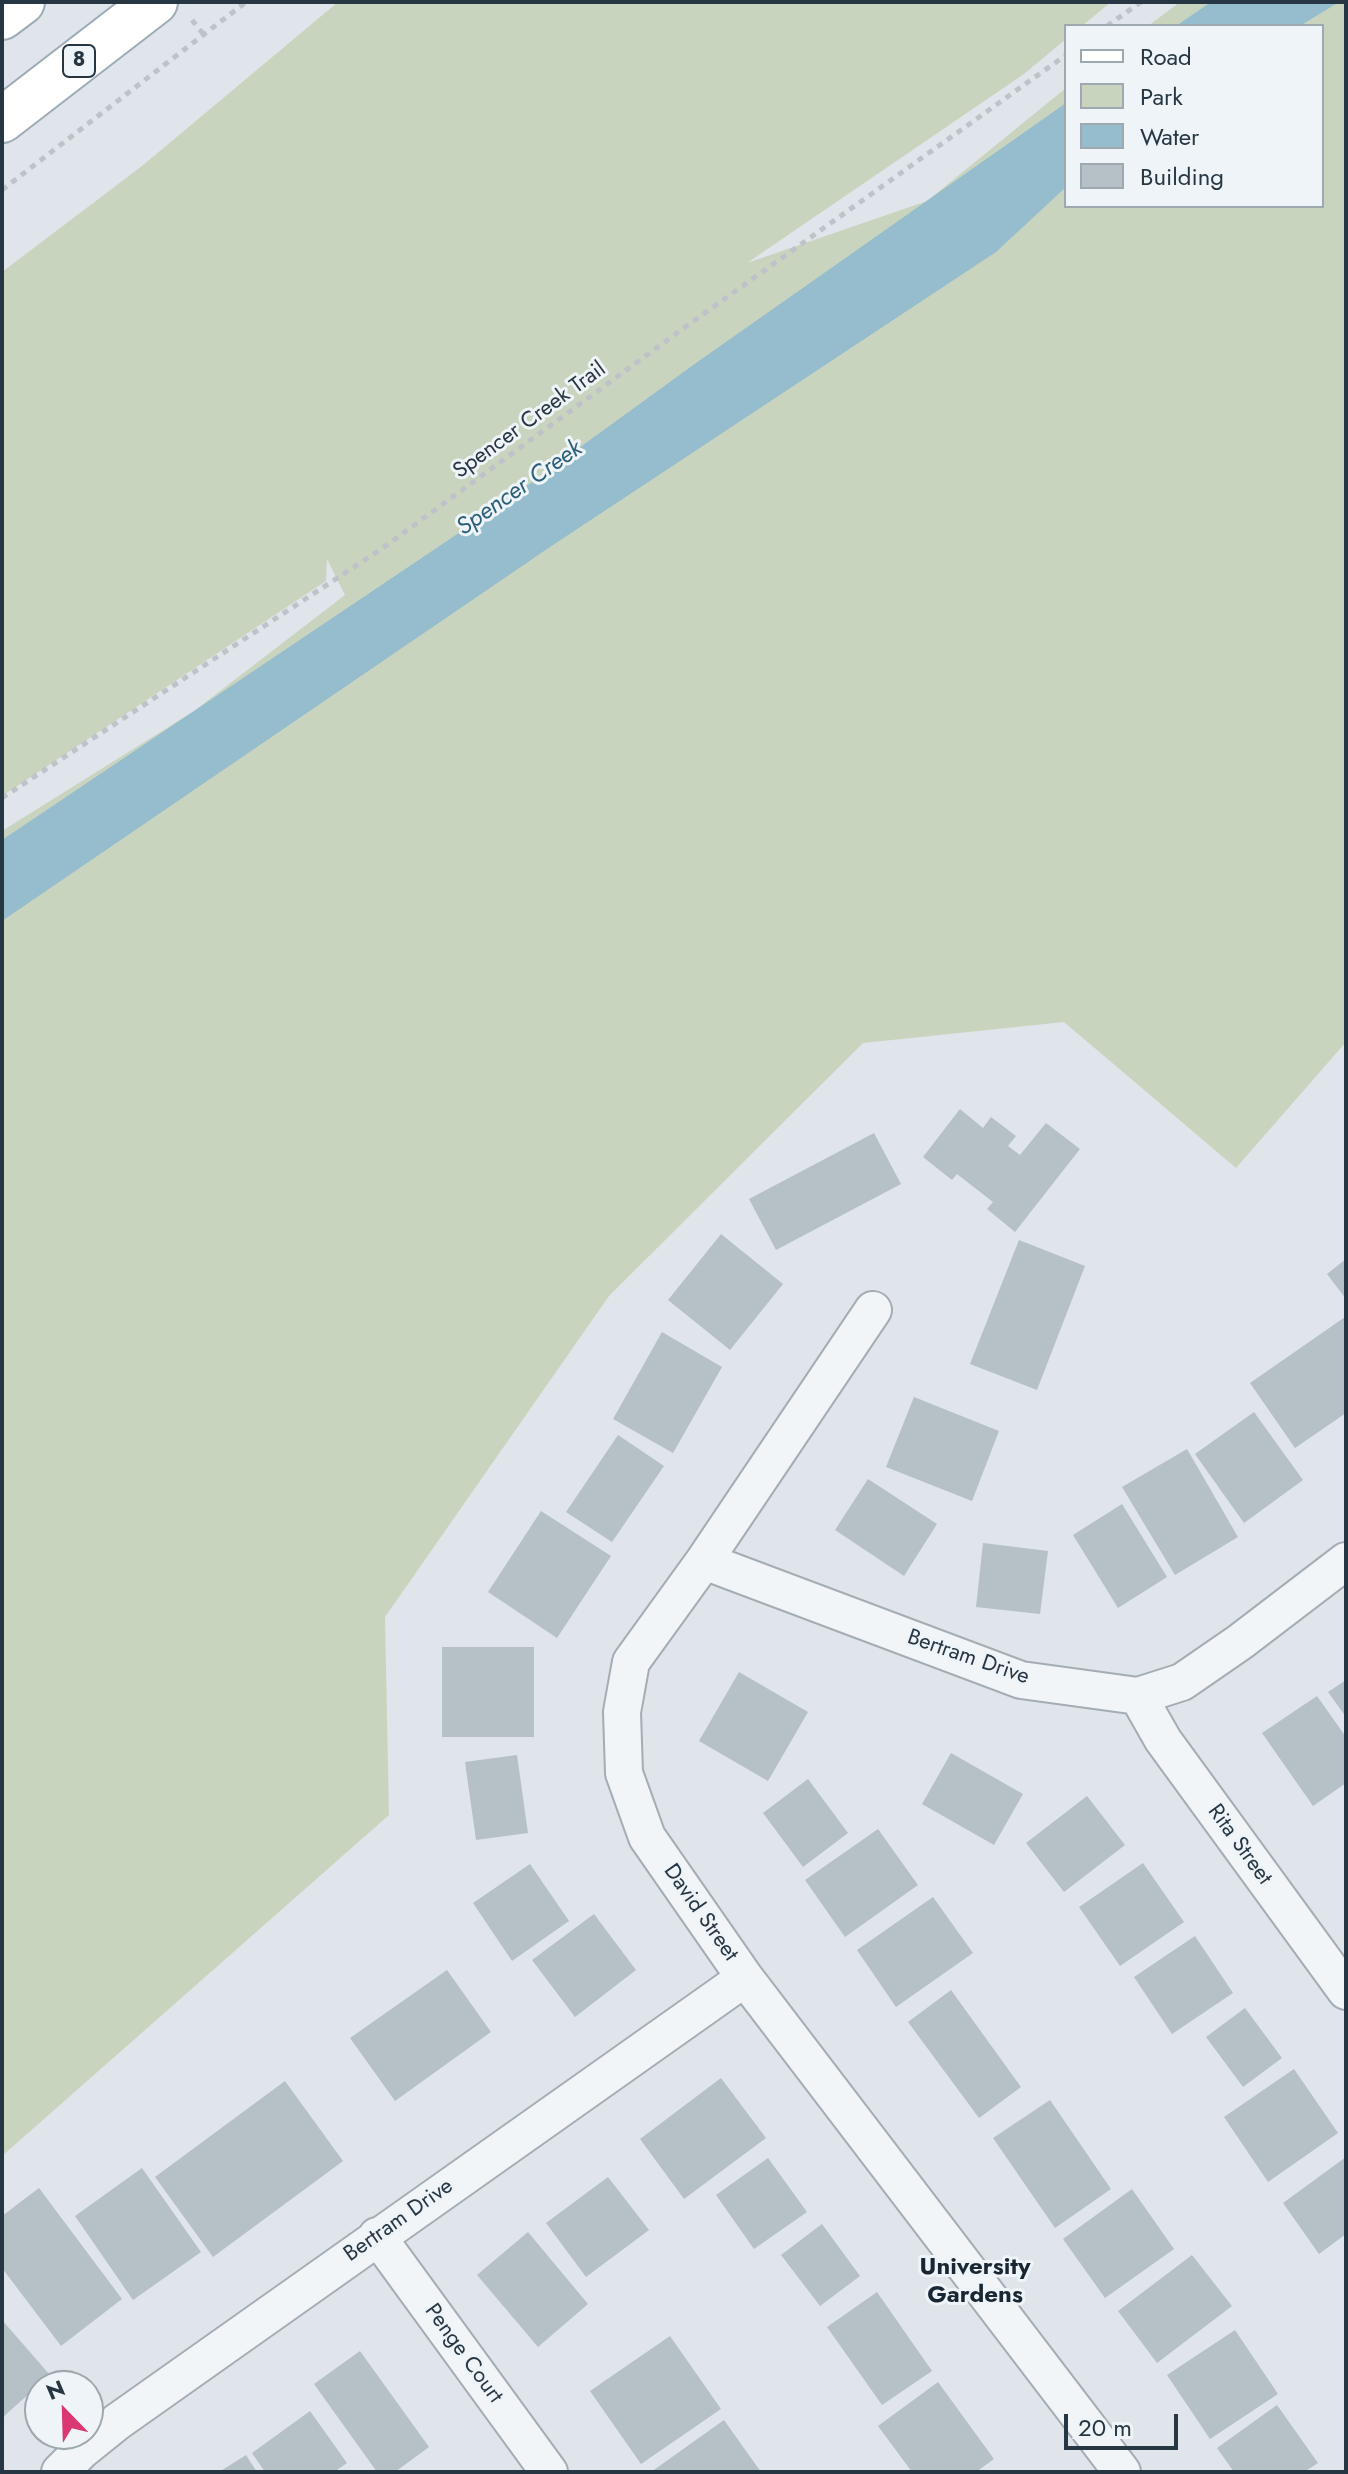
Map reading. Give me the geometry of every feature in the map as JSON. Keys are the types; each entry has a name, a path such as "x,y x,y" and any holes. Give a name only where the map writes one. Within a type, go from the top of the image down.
{"main road":[{"path":"2,17 22,2"},
{"name":"8","path":"2,120 155,2"}],"street":[{"name":"David Street","path":"873,1310 704,1561 631,1662 622,1712 624,1773 647,1837 745,1978 1122,2472"},
{"name":"Bertram Drive","path":"704,1561 1021,1680 1138,1696 1182,1682 1346,1561"},
{"name":"Rita Street","path":"1138,1696 1172,1753 1346,1991"},
{"name":"Bertram Drive","path":"60,2472 117,2422 745,1978"},
{"name":"Penge Court","path":"377,2236 549,2472"}],"path":[{"path":"2,190 246,2"},
{"path":"1110,24 1141,2"},
{"name":"Spencer Creek Trail","path":"2,798 380,550 701,315 1064,56"}],"green space":[{"path":"338,2 1111,2 1084,24 1064,24 1064,41 1024,74 747,263 927,201 1064,90 1064,208 1324,208 1324,24 1151,24 1180,2 1346,2 1346,1042 1236,1168 1064,1022 863,1043 609,1296 385,1617 389,1815 2,2156 2,831 194,711 345,595 327,559 326,581 2,796 2,272 142,166"}],"water":[{"path":"1211,2 1339,2 1303,24 1179,24"},
{"path":"1064,104 1064,189 996,252 550,547 2,921 2,840 499,506 696,363"}],"building":[{"path":"960,1109 983,1128 991,1117 1016,1136 1008,1146 1020,1155 1046,1123 1080,1149 1015,1232 987,1209 993,1202 957,1174 952,1180 923,1157"},
{"path":"874,1133 901,1184 776,1250 749,1199"},
{"path":"721,1234 783,1284 730,1350 668,1300"},
{"path":"1019,1240 1085,1266 1037,1390 970,1364"},
{"path":"1346,1259 1346,1299 1327,1274"},
{"path":"1345,1317 1346,1413 1295,1448 1250,1383"},
{"path":"662,1332 722,1367 673,1453 613,1419"},
{"path":"914,1397 999,1431 972,1501 886,1467"},
{"path":"1254,1412 1303,1480 1244,1523 1195,1454"},
{"path":"618,1435 664,1466 612,1542 566,1512"},
{"path":"1187,1449 1238,1537 1175,1575 1122,1487"},
{"path":"868,1479 937,1524 904,1576 835,1530"},
{"path":"1122,1504 1167,1577 1118,1608 1073,1535"},
{"path":"541,1511 611,1556 557,1638 488,1592"},
{"path":"983,1543 1048,1551 1040,1614 976,1607"},
{"path":"442,1647 534,1647 534,1737 442,1737"},
{"path":"739,1672 808,1712 768,1781 699,1741"},
{"path":"1346,1680 1346,1717 1328,1692"},
{"path":"1317,1696 1346,1737 1346,1783 1313,1806 1262,1733"},
{"path":"951,1753 1023,1794 994,1845 922,1804"},
{"path":"517,1755 528,1833 476,1840 465,1762"},
{"path":"808,1779 848,1833 803,1867 763,1813"},
{"path":"1087,1796 1125,1845 1064,1892 1026,1843"},
{"path":"878,1829 918,1885 845,1937 805,1880"},
{"path":"1143,1863 1184,1922 1120,1966 1079,1907"},
{"path":"530,1864 569,1921 512,1961 473,1903"},
{"path":"933,1897 973,1953 896,2007 857,1950"},
{"path":"594,1914 636,1970 575,2017 532,1960"},
{"path":"1195,1936 1233,1993 1172,2034 1134,1977"},
{"path":"447,1970 491,2032 395,2101 350,2038"},
{"path":"951,1990 1021,2087 979,2118 908,2022"},
{"path":"1245,2008 1282,2058 1243,2087 1206,2037"},
{"path":"1294,2069 1338,2133 1268,2182 1224,2117"},
{"path":"721,2078 766,2138 684,2199 640,2139"},
{"path":"285,2081 343,2161 213,2257 155,2177"},
{"path":"1050,2100 1111,2189 1055,2228 993,2138"},
{"path":"1346,2157 1346,2234 1319,2254 1283,2203"},
{"path":"768,2158 807,2212 754,2249 716,2195"},
{"path":"142,2168 201,2252 133,2300 75,2216"},
{"path":"608,2177 649,2230 586,2277 546,2223"},
{"path":"39,2188 122,2299 61,2346 2,2268 2,2216"},
{"path":"1132,2189 1174,2249 1105,2298 1063,2239"},
{"path":"822,2224 860,2276 820,2306 781,2255"},
{"path":"528,2232 588,2304 538,2347 477,2275"},
{"path":"1192,2255 1232,2306 1157,2363 1118,2311"},
{"path":"877,2292 932,2371 882,2405 827,2327"},
{"path":"2,2320 46,2370 24,2370 24,2398 2,2418"},
{"path":"1235,2330 1278,2394 1210,2439 1167,2375"},
{"path":"670,2336 721,2409 641,2464 590,2391"},
{"path":"360,2351 429,2447 395,2472 377,2472 314,2384"},
{"path":"938,2382 994,2459 976,2472 912,2472 878,2426"},
{"path":"1277,2405 1318,2463 1304,2472 1234,2472 1217,2448"},
{"path":"310,2411 347,2463 334,2472 265,2472 252,2453"},
{"path":"724,2420 761,2472 651,2472"},
{"path":"246,2455 257,2472 219,2472"}],"district":[{"name":"University Gardens","path":"975,2282"}],"water label":[{"name":"Spencer Creek","path":"520,489"}]}
